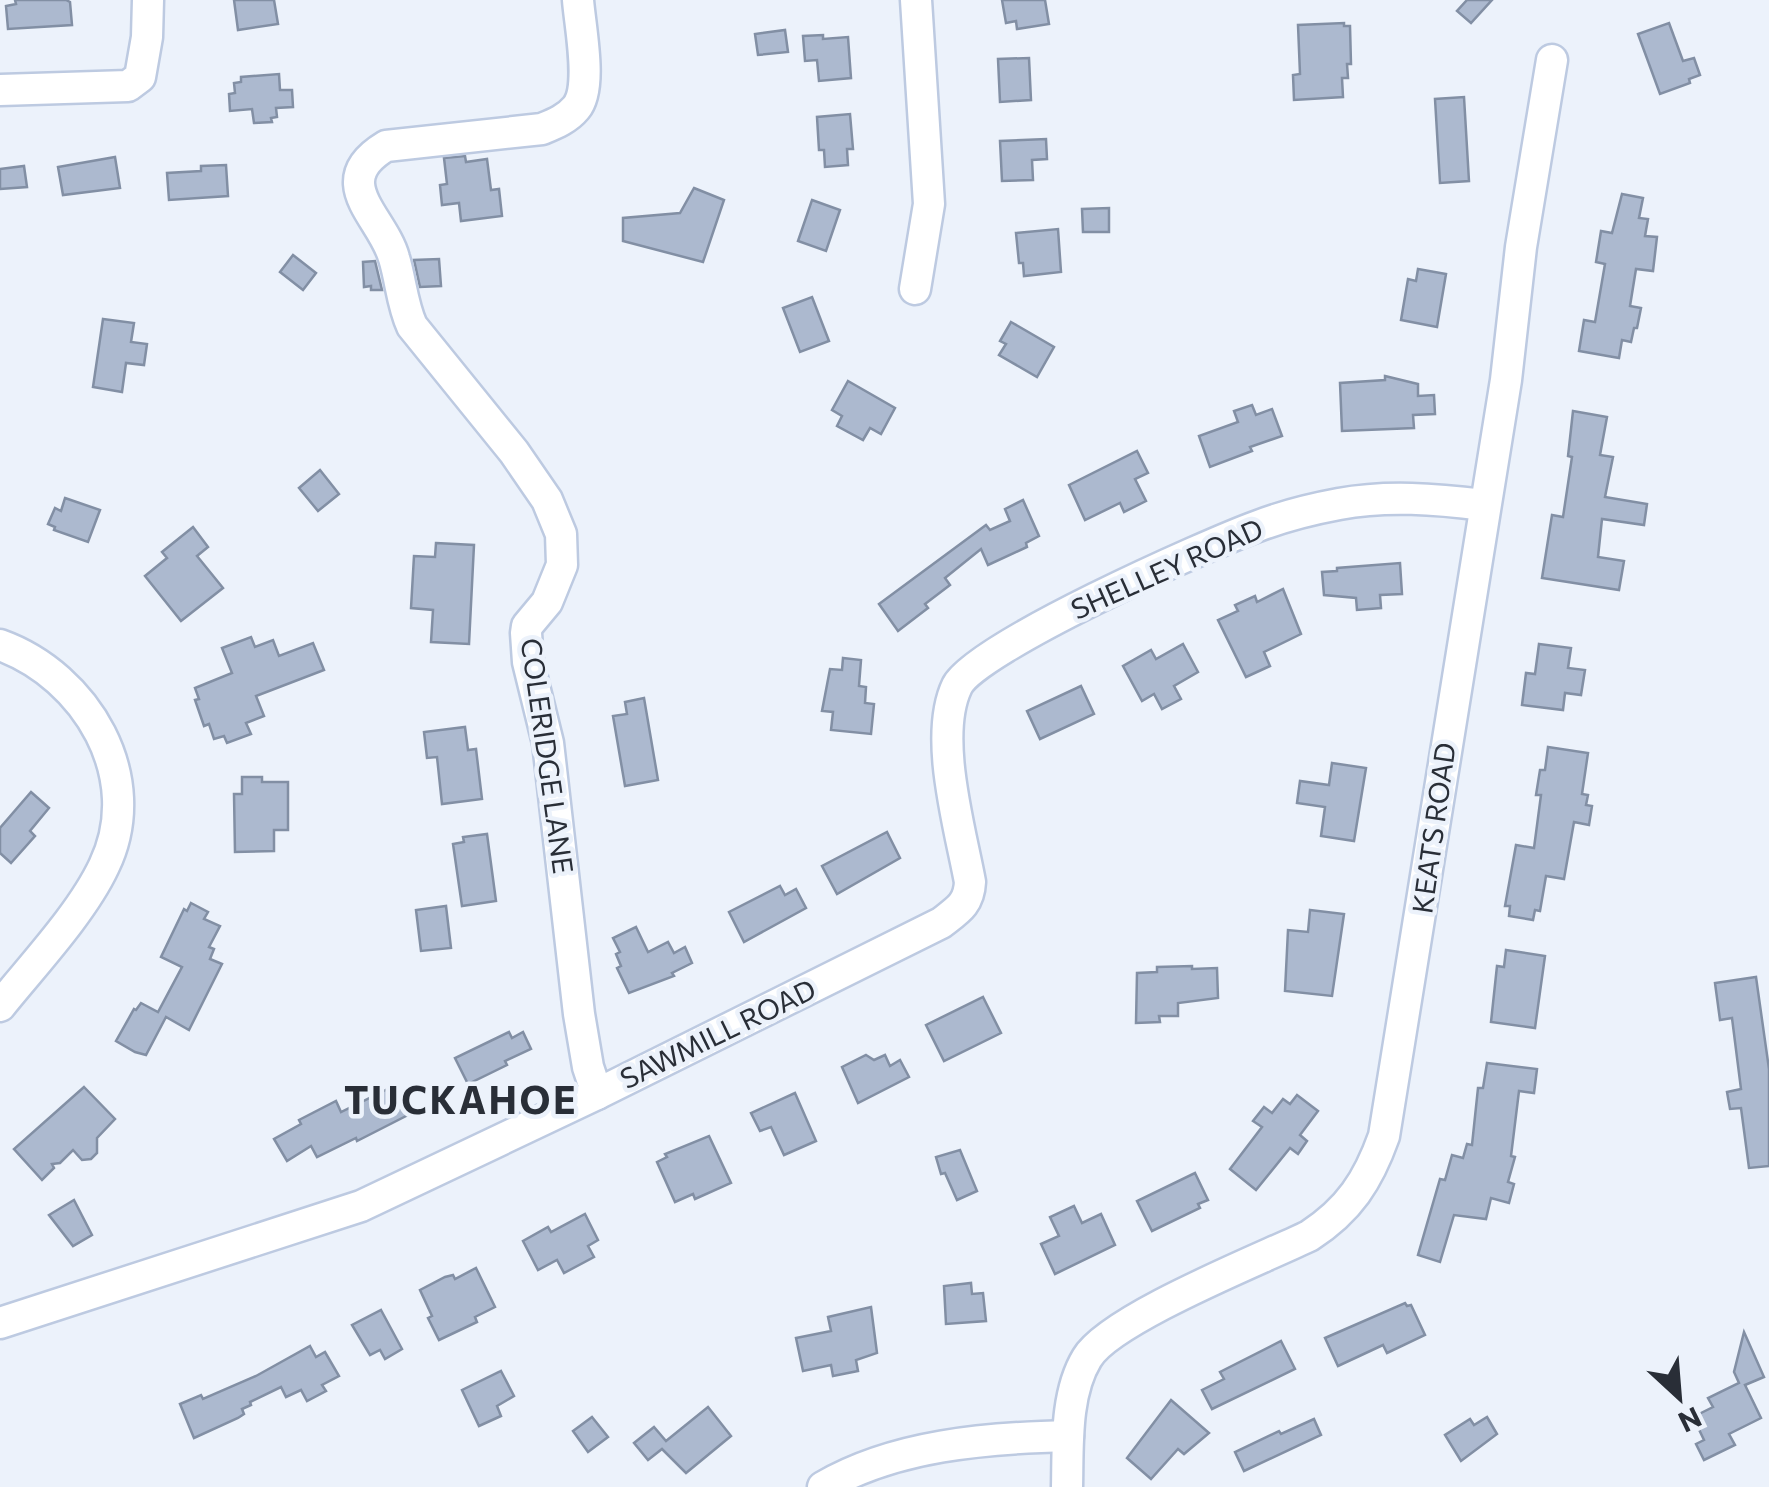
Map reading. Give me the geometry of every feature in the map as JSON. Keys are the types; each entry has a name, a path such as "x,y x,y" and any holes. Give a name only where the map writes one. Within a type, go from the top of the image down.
{"street":[{"path":"0,90 128,86 140,76 148,0"},
{"name":"COLERIDGE LANE","path":"578,0 585,86 576,108 561,121 542,129 386,146 366,162 359,189 366,211 390,246 412,326 514,452 547,500 562,534 562,565 547,602 526,633 528,662 548,742 580,1014 588,1067 597,1094"},
{"path":"915,289 929,204 916,0"},
{"name":"KEATS ROAD","path":"1067,1487 1068,1436 1076,1380 1088,1356 1105,1338 1138,1318 1309,1236 1350,1204 1372,1171 1384,1136 1506,380 1521,246 1552,60"},
{"name":"SHELLEY ROAD","path":"952,771 948,712 963,676 994,652 1055,620 1240,534 1312,509 1382,499 1484,504"},
{"path":"0,646 50,671 90,712 107,746 118,806 113,844 95,882 0,1006"},
{"name":"SAWMILL ROAD","path":"0,1323 361,1206 597,1094 941,922 969,897 952,771"},
{"path":"823,1487 867,1465 896,1456 961,1444 1068,1436"}],"building":[{"path":"15,0 66,0 70,2 72,25 8,29 6,6 16,4"},
{"path":"234,0 274,0 278,24 238,30"},
{"path":"1002,0 1045,0 1049,24 1017,29 1016,21 1006,23"},
{"path":"1467,0 1492,0 1471,23 1457,11"},
{"path":"1669,23 1683,61 1694,58 1700,75 1660,94 1638,34"},
{"path":"1298,25 1350,26 1351,64 1347,64 1348,78 1342,78 1343,97 1294,100 1293,75 1300,74"},
{"path":"785,30 788,52 758,55 755,34"},
{"path":"823,35 823,39 848,37 851,78 819,81 817,60 805,61 803,36"},
{"path":"1029,58 1031,100 1000,102 998,59"},
{"path":"279,74 280,90 292,90 293,107 276,108 277,117 271,118 272,122 254,123 252,109 230,111 229,94 235,93 234,83 241,82 241,77"},
{"path":"1464,97 1469,181 1440,183 1435,99"},
{"path":"850,114 853,149 847,149 848,165 825,167 824,150 819,150 817,117"},
{"path":"1046,139 1047,159 1032,160 1033,180 1002,181 1000,141"},
{"path":"465,156 466,162 487,159 491,190 499,189 502,216 461,221 459,203 442,205 440,185 447,184 444,158"},
{"path":"115,157 120,188 63,195 58,167"},
{"path":"226,165 228,196 169,200 167,173"},
{"path":"24,166 27,187 0,189 0,169"},
{"path":"694,188 724,200 703,262 623,241 623,218 680,213"},
{"path":"1622,194 1643,198 1639,218 1648,219 1645,236 1657,237 1653,271 1636,269 1630,306 1641,308 1631,342 1622,340 1619,358 1579,351 1584,320 1595,322 1605,264 1596,262 1601,231 1612,233"},
{"path":"812,200 840,210 826,251 798,241"},
{"path":"1109,208 1109,232 1083,232 1082,209"},
{"path":"1058,229 1061,272 1024,276 1016,233"},
{"path":"293,255 316,273 303,290 280,272"},
{"path":"439,259 441,286 420,287 414,260"},
{"path":"375,261 382,290 364,287 363,262"},
{"path":"1418,269 1446,274 1437,327 1401,320 1408,279 1416,281"},
{"path":"812,297 829,341 800,352 783,308"},
{"path":"103,319 134,323 131,342 147,344 144,365 126,363 122,392 93,387"},
{"path":"1011,322 1054,347 1037,377 999,355 1006,344 1000,341"},
{"path":"1385,376 1418,384 1418,396 1434,395 1435,414 1413,415 1414,428 1342,431 1340,383 1385,380"},
{"path":"848,381 895,408 881,434 870,428 863,440 837,426 842,416 832,410"},
{"path":"1252,405 1256,415 1272,409 1282,436 1210,467 1199,436 1238,422 1234,411"},
{"path":"1573,411 1607,417 1600,455 1613,457 1605,497 1647,504 1644,525 1602,519 1598,557 1624,561 1619,590 1542,578 1552,515 1563,517 1572,457 1568,456"},
{"path":"1137,451 1148,473 1135,479 1146,501 1124,512 1120,503 1085,520 1069,485"},
{"path":"320,470 339,494 318,511 299,488"},
{"path":"65,498 100,510 88,542 54,530 48,524 55,508 61,511"},
{"path":"1023,500 1039,536 1026,543 1027,547 988,565 981,549 945,578 950,585 925,604 928,608 898,631 879,604 986,525 990,530 1010,521 1005,509"},
{"path":"193,527 208,547 197,556 223,588 181,621 145,576 167,558 162,552"},
{"path":"436,543 474,545 469,644 431,642 433,610 411,608 414,556 435,557"},
{"path":"1400,563 1402,594 1380,595 1381,608 1357,610 1356,598 1324,595 1322,572"},
{"path":"1283,589 1301,634 1264,652 1270,666 1246,677 1218,620 1238,611 1235,605 1255,596 1257,602"},
{"path":"251,637 255,647 273,640 279,656 313,643 324,670 256,696 264,716 246,723 251,734 227,743 224,736 214,739 209,724 204,726 195,688 232,673 222,648"},
{"path":"1183,644 1198,672 1174,686 1181,699 1162,709 1154,694 1142,701 1123,666 1151,650 1156,659"},
{"path":"1539,644 1571,648 1568,668 1585,670 1581,695 1565,693 1563,710 1522,705 1526,673 1535,674"},
{"path":"843,658 861,660 859,686 866,687 865,703 874,704 871,734 831,730 833,712 822,711 830,669 842,670"},
{"path":"1081,686 1094,714 1040,739 1027,711"},
{"path":"644,698 658,780 625,786 613,716 627,714 625,702"},
{"path":"465,727 468,750 476,749 482,799 442,804 437,757 427,758 424,732"},
{"path":"1548,747 1588,753 1582,794 1588,795 1586,805 1592,806 1589,825 1574,822 1564,879 1546,876 1540,911 1535,910 1533,920 1509,916 1510,906 1505,906 1516,845 1534,848 1541,795 1536,795"},
{"path":"1332,763 1366,768 1354,841 1321,836 1325,807 1297,803 1300,781 1329,785"},
{"path":"242,777 288,782 288,830 274,830 274,851 235,852 234,794 242,794"},
{"path":"31,792 49,808 30,831 35,836 11,863 0,853 0,828"},
{"path":"887,832 900,858 837,894 822,866"},
{"path":"487,834 496,901 462,906 453,844 464,842 463,837"},
{"path":"780,886 785,895 796,889 806,908 744,942 729,912"},
{"path":"191,903 208,912 204,919 220,926 209,947 214,949 210,959 222,964 189,1030 166,1017 146,1055 135,1052 116,1041 141,1003 158,1012 182,967 161,957 184,909 187,911"},
{"path":"446,906 451,948 421,951 416,910"},
{"path":"1310,910 1344,914 1332,996 1285,991 1288,930 1308,932"},
{"path":"636,927 648,952 668,942 674,953 685,947 692,963 672,973 674,976 629,993 617,968 621,966 616,954 620,952 613,938"},
{"path":"1506,950 1545,956 1535,1028 1491,1022 1497,966 1504,967"},
{"path":"1157,967 1217,968 1218,998 1178,1003 1178,1016 1159,1016 1160,1022 1136,1023 1137,973 1157,972"},
{"path":"1756,977 1769,1069 1769,1166 1749,1168 1741,1108 1730,1109 1727,1092 1741,1089 1732,1018 1720,1020 1715,983"},
{"path":"983,997 1001,1033 944,1061 926,1025"},
{"path":"509,1032 512,1038 523,1032 531,1049 468,1084 455,1058"},
{"path":"866,1055 874,1060 885,1055 890,1066 900,1060 909,1077 858,1103 842,1067"},
{"path":"1487,1063 1537,1069 1534,1093 1519,1091 1511,1156 1515,1157 1508,1182 1514,1184 1509,1203 1491,1198 1486,1219 1454,1215 1440,1262 1418,1255 1440,1179 1445,1180 1452,1155 1463,1158 1467,1144 1472,1145 1478,1088 1483,1088"},
{"path":"394,1086 408,1115 357,1141 356,1138 317,1157 311,1146 287,1161 274,1139 301,1124 299,1120 336,1101 341,1112"},
{"path":"84,1087 115,1119 97,1138 97,1153 91,1159 82,1160 73,1150 60,1163 52,1164 54,1168 42,1180 14,1149"},
{"path":"795,1093 816,1141 784,1155 771,1127 760,1131 751,1113"},
{"path":"1297,1095 1318,1111 1300,1135 1307,1141 1298,1154 1290,1148 1256,1190 1230,1169 1262,1127 1253,1121 1264,1107 1272,1113 1283,1099 1290,1104"},
{"path":"709,1136 731,1183 695,1199 693,1194 675,1202 657,1162 667,1157 665,1154"},
{"path":"960,1150 977,1191 957,1200 936,1157"},
{"path":"1195,1173 1208,1200 1198,1204 1200,1208 1152,1231 1137,1201"},
{"path":"74,1200 92,1235 73,1246 49,1215"},
{"path":"1074,1206 1082,1223 1101,1214 1115,1245 1055,1274 1041,1244 1059,1236 1050,1217"},
{"path":"585,1214 598,1240 588,1246 594,1257 564,1273 557,1260 538,1270 523,1241"},
{"path":"476,1268 495,1307 475,1317 477,1322 439,1340 420,1290"},
{"path":"971,1283 972,1294 983,1293 986,1321 946,1324 944,1286"},
{"path":"1405,1303 1411,1305 1425,1335 1387,1353 1383,1345 1338,1366 1325,1338"},
{"path":"871,1307 877,1353 856,1360 858,1371 833,1376 831,1365 803,1371 796,1338 831,1331 828,1317"},
{"path":"381,1310 402,1349 385,1359 380,1350 370,1355 352,1325"},
{"path":"1744,1332 1764,1377 1745,1385 1761,1418 1729,1434 1735,1445 1704,1460 1696,1444 1704,1440 1693,1417 1713,1407 1708,1398 1739,1383 1734,1372"},
{"path":"1281,1341 1295,1369 1212,1409 1202,1390 1224,1379 1220,1372"},
{"path":"310,1346 316,1357 325,1352 339,1376 322,1385 326,1391 307,1401 301,1390 286,1397 281,1387 250,1402 238,1418 194,1438 180,1404 201,1395 203,1399 256,1376"},
{"path":"501,1371 514,1396 497,1406 501,1416 479,1426 462,1390"},
{"path":"1171,1400 1209,1433 1184,1454 1178,1449 1151,1479 1127,1458"},
{"path":"708,1407 731,1436 686,1473 662,1449 648,1460 634,1443 654,1427 666,1441"},
{"path":"592,1417 608,1437 588,1452 573,1431"},
{"path":"1487,1417 1497,1434 1461,1461 1445,1435 1470,1419 1474,1425"},
{"path":"1314,1419 1321,1435 1244,1471 1235,1452"}],"district":[{"name":"TUCKAHOE","path":"461,1101"}]}
